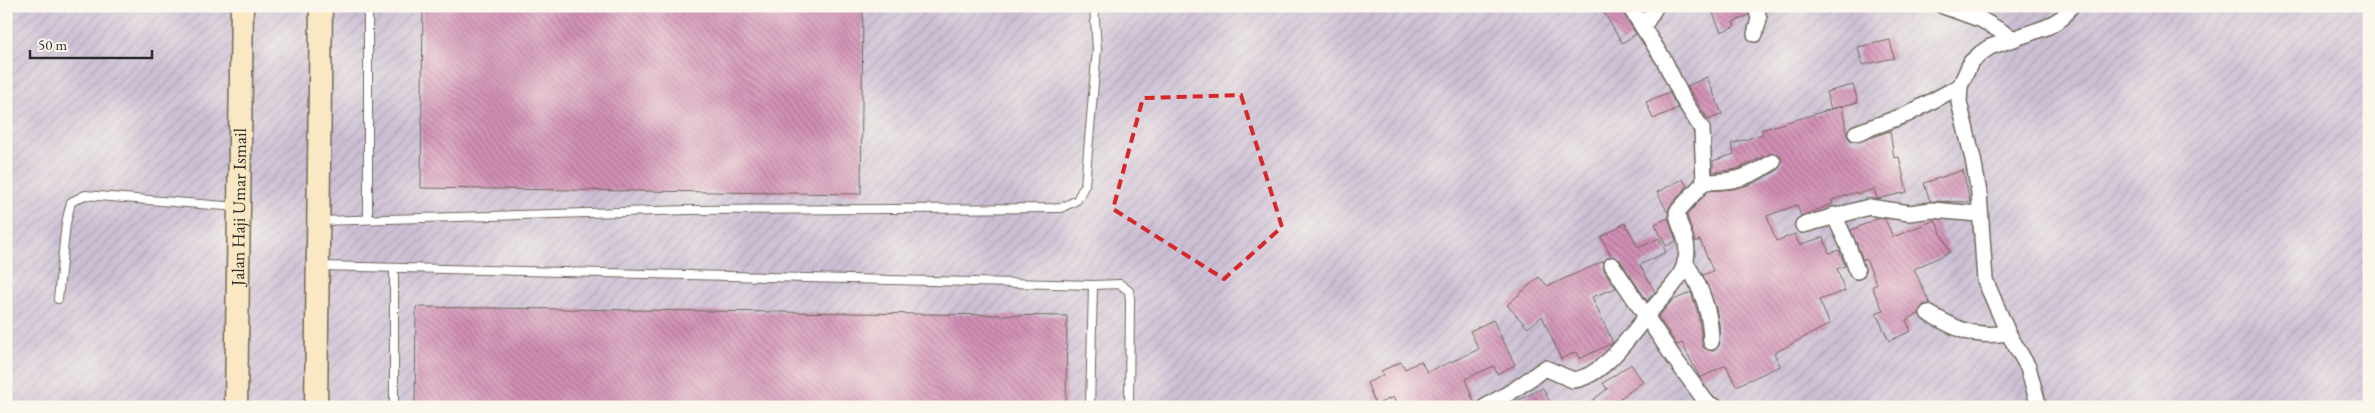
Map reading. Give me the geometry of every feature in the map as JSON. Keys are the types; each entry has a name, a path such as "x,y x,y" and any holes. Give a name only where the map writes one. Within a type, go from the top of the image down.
{"main road":[{"name":"Jalan Haji Umar Ismail","path":"236,407 242,6"},
{"path":"316,407 321,6"}],"street":[{"path":"1485,407 1514,390 1545,368 1573,380 1588,376 1621,348 1677,280 1686,262 1686,239 1677,212 1704,182 1702,129 1629,6"},
{"path":"1643,28 1652,17 1656,6"},
{"path":"1755,34 1760,19 1756,6"},
{"path":"1943,6 1982,20 2014,39"},
{"path":"2039,407 2028,367 2008,333 1985,280 1979,193 1959,102 1960,86 1971,62 1980,53 2055,23 2062,18 2071,6"},
{"path":"1856,133 1908,114 1960,86"},
{"path":"1704,182 1729,182 1743,178 1773,162"},
{"path":"1803,225 1868,207 1909,213 1932,210 1979,214"},
{"path":"1834,215 1857,271"},
{"path":"1686,262 1707,307 1711,342"},
{"path":"1612,265 1707,403 1716,407"},
{"path":"1677,280 1699,287"},
{"path":"1928,313 1957,329 1971,334 1990,335 2008,333"}],"lane":[{"path":"368,6 368,218"},
{"path":"319,221 368,218 690,210 1061,208 1077,200 1085,185 1097,49 1094,6"},
{"path":"58,299 66,223 71,202 76,198 85,195 239,208"},
{"path":"319,266 1093,285 1120,284 1129,291 1129,407"},
{"path":"394,268 394,407"},
{"path":"1090,407 1093,285"}],"highlighted area":[{"path":"1241,95 1282,227 1224,279 1113,209 1143,98"}],"shaded area":[{"path":"6,6 2369,6 2369,407 6,407"}],"building":[{"path":"423,6 863,6 861,194 421,188"},
{"path":"1600,6 1620,6 1636,34 1622,43"},
{"path":"1710,6 1747,6 1749,15 1733,22 1735,26 1721,32"},
{"path":"1890,40 1894,58 1862,65 1858,47"},
{"path":"1707,77 1722,114 1708,120 1687,86"},
{"path":"1853,85 1858,102 1831,109 1826,92"},
{"path":"1669,92 1678,108 1653,119 1646,102"},
{"path":"1842,106 1847,136 1850,140 1859,142 1890,131 1894,158 1899,157 1907,192 1877,199 1874,189 1832,200 1833,204 1801,216 1797,205 1767,216 1776,241 1795,234 1799,245 1823,237 1829,253 1839,250 1845,266 1837,269 1845,291 1819,300 1830,324 1774,353 1780,366 1736,386 1726,365 1700,378 1682,343 1677,345 1658,317 1672,301 1691,292 1698,313 1703,347 1712,351 1719,346 1720,330 1716,308 1703,275 1713,271 1700,240 1695,242 1687,215 1708,191 1733,189 1752,184 1778,170 1782,162 1781,157 1772,153 1737,169 1713,172 1713,161 1734,154 1731,144 1763,134 1761,130"},
{"path":"1963,170 1970,202 1930,201 1924,183"},
{"path":"1683,179 1687,187 1670,206 1668,213 1657,192"},
{"path":"1668,218 1676,241 1666,246 1655,224"},
{"path":"1879,218 1885,219 1893,237 1935,220 1950,252 1914,269 1930,304 1923,305 1919,314 1906,320 1911,331 1889,341 1876,313 1883,310 1872,287 1877,284 1866,259 1863,260 1851,230"},
{"path":"1625,223 1639,248 1659,238 1666,252 1640,265 1655,292 1647,301 1620,260 1611,256 1601,237"},
{"path":"1604,261 1604,270 1616,288 1592,297 1613,343 1579,359 1576,352 1561,359 1542,316 1528,328 1507,305 1539,277 1548,286"},
{"path":"416,307 1067,316 1066,407 415,407"},
{"path":"1493,320 1515,365 1497,374 1494,366 1465,379 1476,407 1398,407 1393,397 1376,405 1367,383 1383,375 1381,371 1401,362 1405,369 1421,361 1427,372 1460,358 1479,349 1470,331"},
{"path":"1631,364 1643,382 1608,407 1584,407 1607,389 1603,383"},
{"path":"1543,388 1552,407 1505,407"}]}
